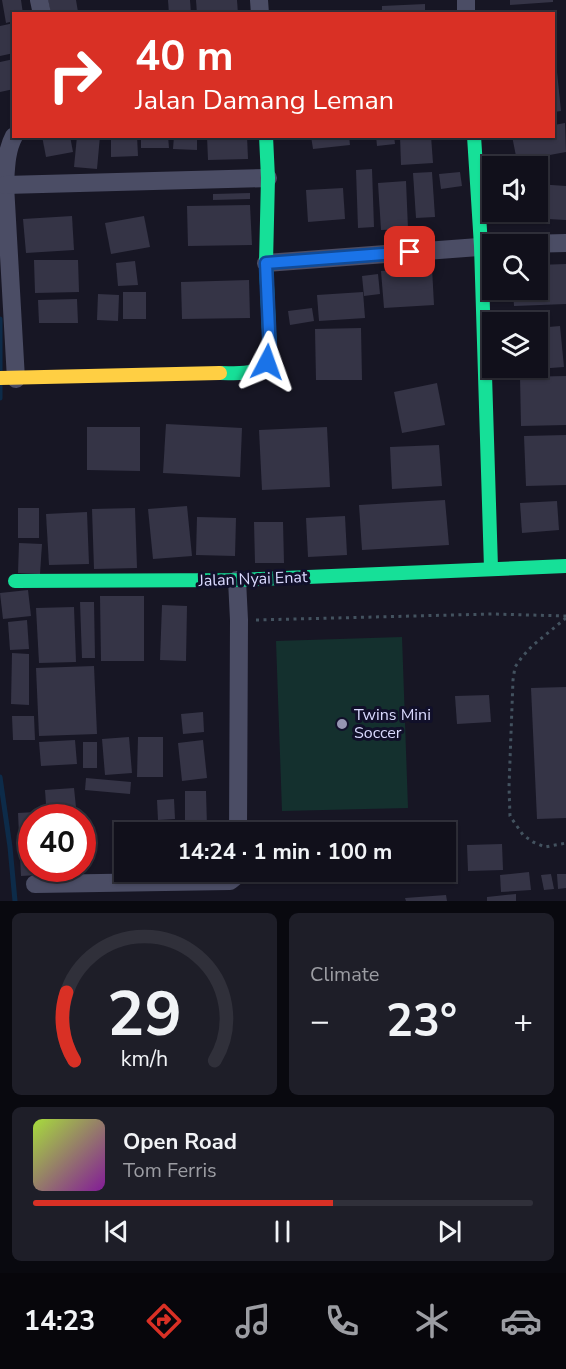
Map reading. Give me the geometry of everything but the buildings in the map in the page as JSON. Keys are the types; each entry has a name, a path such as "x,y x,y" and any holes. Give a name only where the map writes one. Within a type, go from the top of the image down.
{"street":[{"path":"13,138 6,160 5,185 8,379 254,372 261,369 270,354 266,263 268,178 266,138"},
{"path":"474,138 486,234"},
{"path":"5,185 268,178"},
{"path":"548,243 566,243"},
{"path":"266,263 482,246"},
{"path":"488,300 491,568"},
{"name":"Jalan Nyai Enat","path":"15,581 237,580 566,566"},
{"path":"237,580 239,620 238,822"},
{"path":"35,884 132,882"}],"path":[{"path":"239,620 492,614 566,617"},
{"path":"566,617 532,646 515,667 508,787 510,816 523,835 545,847 566,843"}],"green space":[{"name":"Twins Mini Soccer","path":"402,637 408,808 282,811 276,641"}],"waterway":[{"path":"0,319 0,371"},
{"path":"0,386 0,398"},
{"path":"0,777 15,901"}],"traffic: fast":[{"path":"220,373 243,373 256,370 270,354 266,263 268,178 266,138"},
{"path":"474,138 481,246 491,568"},
{"path":"15,581 237,580 566,566"}],"traffic: slow":[{"path":"0,378 220,373"}],"place":[{"name":"Twins Mini Soccer","path":"342,724"}],"route":[{"path":"267,362 270,354 266,263 410,252"}]}
